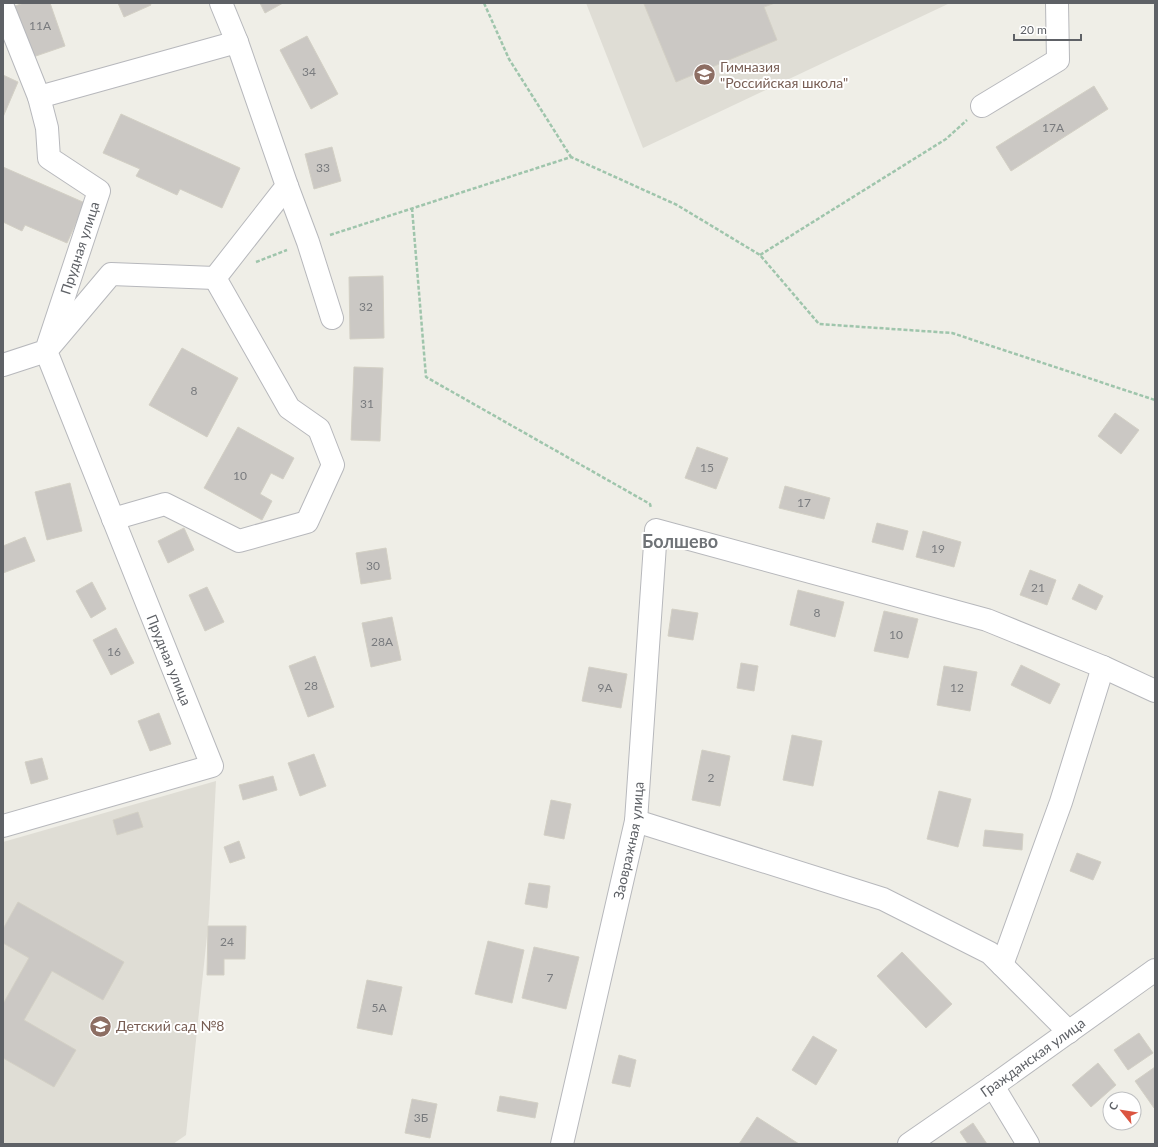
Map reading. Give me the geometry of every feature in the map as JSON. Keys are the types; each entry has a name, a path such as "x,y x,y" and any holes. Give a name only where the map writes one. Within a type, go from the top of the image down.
{"street":[{"path":"221,3 237,42 308,242 332,318"},
{"path":"982,106 1058,60 1057,3"},
{"path":"3,7 39,97 237,42"},
{"name":"Прудная улица","path":"3,826 212,766 46,351 99,191 49,158 47,128 39,97"},
{"path":"215,278 287,186"},
{"path":"3,365 46,351 110,274 215,278"},
{"path":"113,519 165,504 240,541 307,522 333,465 319,429 289,408 215,278"},
{"path":"656,530 987,620 1103,667 1155,691"},
{"name":"Заовражная улица","path":"562,1144 636,821 656,530"},
{"path":"1002,965 1061,802 1103,667"},
{"path":"636,821 883,900 990,953 1070,1032"},
{"name":"Гражданская улица","path":"909,1144 1070,1032 1155,970"},
{"path":"993,1086 1028,1144"}],"path":[{"path":"484,3 509,59 572,156 677,205 760,254 819,324 952,333 1155,400"},
{"path":"760,254 946,139 982,106"},
{"path":"251,264 308,242 572,156"},
{"path":"412,208 426,377 650,504 656,530"}],"shaded area":[{"name":"Гимназия \"Российская школа\"","path":"586,3 950,3 643,148"},
{"name":"Детский сад №8","path":"216,781 209,917 186,1135 173,1144 3,1144 3,842"}],"building":[{"path":"24,3 50,3 65,46 33,57 15,6"},
{"path":"118,3 150,3 151,5 124,17"},
{"path":"260,3 283,3 265,13"},
{"path":"775,3 764,7 777,40 676,82 644,4"},
{"path":"307,36 338,94 311,109 280,50"},
{"path":"3,75 18,82 3,117"},
{"path":"1094,86 1108,109 1011,171 996,147"},
{"path":"121,114 240,168 222,208 180,189 177,195 136,176 140,169 103,153"},
{"path":"332,147 341,181 314,189 305,154"},
{"path":"3,167 85,203 67,243 25,225 22,231 3,222"},
{"path":"383,276 384,338 350,339 349,277"},
{"path":"182,348 238,378 207,437 149,405"},
{"path":"354,367 383,368 380,441 351,440"},
{"path":"1115,413 1139,430 1121,454 1098,436"},
{"path":"238,427 294,458 283,479 271,473 260,494 272,501 262,520 204,488"},
{"path":"697,447 728,458 716,489 685,478"},
{"path":"70,483 82,531 47,540 35,492"},
{"path":"785,486 830,498 824,519 779,508"},
{"path":"877,523 908,531 903,550 872,542"},
{"path":"184,528 194,550 168,563 158,541"},
{"path":"923,531 961,542 954,567 916,557"},
{"path":"25,537 35,561 3,573 3,546"},
{"path":"386,548 391,579 361,584 356,553"},
{"path":"1030,570 1056,580 1047,605 1020,595"},
{"path":"92,582 106,609 91,618 76,591"},
{"path":"1079,584 1103,596 1096,610 1072,599"},
{"path":"207,587 224,622 205,631 189,595"},
{"path":"798,590 844,602 835,637 790,625"},
{"path":"672,609 698,613 693,640 668,636"},
{"path":"884,611 918,619 908,658 874,651"},
{"path":"392,617 401,660 371,667 362,623"},
{"path":"116,628 134,663 111,675 93,640"},
{"path":"315,656 334,707 308,717 289,666"},
{"path":"741,663 758,666 754,691 737,688"},
{"path":"1021,665 1060,684 1050,704 1011,685"},
{"path":"944,666 977,672 970,711 937,705"},
{"path":"589,667 627,674 621,708 582,701"},
{"path":"159,713 171,744 150,751 138,721"},
{"path":"792,735 822,741 813,786 783,780"},
{"path":"702,750 730,756 720,806 692,800"},
{"path":"314,754 326,786 300,796 288,763"},
{"path":"42,758 48,779 31,784 25,762"},
{"path":"273,776 277,790 243,800 239,785"},
{"path":"939,791 971,799 958,847 927,839"},
{"path":"551,800 571,804 564,839 544,835"},
{"path":"138,812 143,827 117,835 113,820"},
{"path":"985,830 1023,834 1022,850 983,846"},
{"path":"239,841 245,858 230,863 224,847"},
{"path":"1077,853 1101,862 1093,880 1070,871"},
{"path":"529,883 550,886 547,908 525,904"},
{"path":"18,902 124,962 103,1000 52,971 24,1020 76,1050 54,1087 3,1058 3,1004 29,958 3,943 3,929"},
{"path":"208,926 246,926 245,959 224,959 224,975 207,975"},
{"path":"488,941 524,950 512,1003 475,994"},
{"path":"534,947 579,957 566,1009 522,998"},
{"path":"902,952 952,1004 926,1028 877,976"},
{"path":"367,980 402,987 392,1035 357,1028"},
{"path":"1139,1033 1153,1053 1128,1070 1114,1050"},
{"path":"813,1036 837,1050 816,1085 792,1070"},
{"path":"619,1055 636,1060 630,1087 612,1083"},
{"path":"1098,1063 1116,1085 1109,1091 1102,1091 1102,1097 1091,1107 1072,1085"},
{"path":"1155,1067 1155,1107 1154,1108 1135,1081"},
{"path":"500,1096 538,1103 535,1118 497,1111"},
{"path":"412,1099 437,1104 430,1138 405,1133"},
{"path":"757,1117 799,1144 739,1144"},
{"path":"973,1123 987,1144 968,1144 960,1132"}],"place":[{"name":"Гимназия \"Российская школа\"","path":"705,75"},
{"name":"Детский сад №8","path":"100,1026"}],"district":[{"name":"Болшево","path":"680,542"}]}
